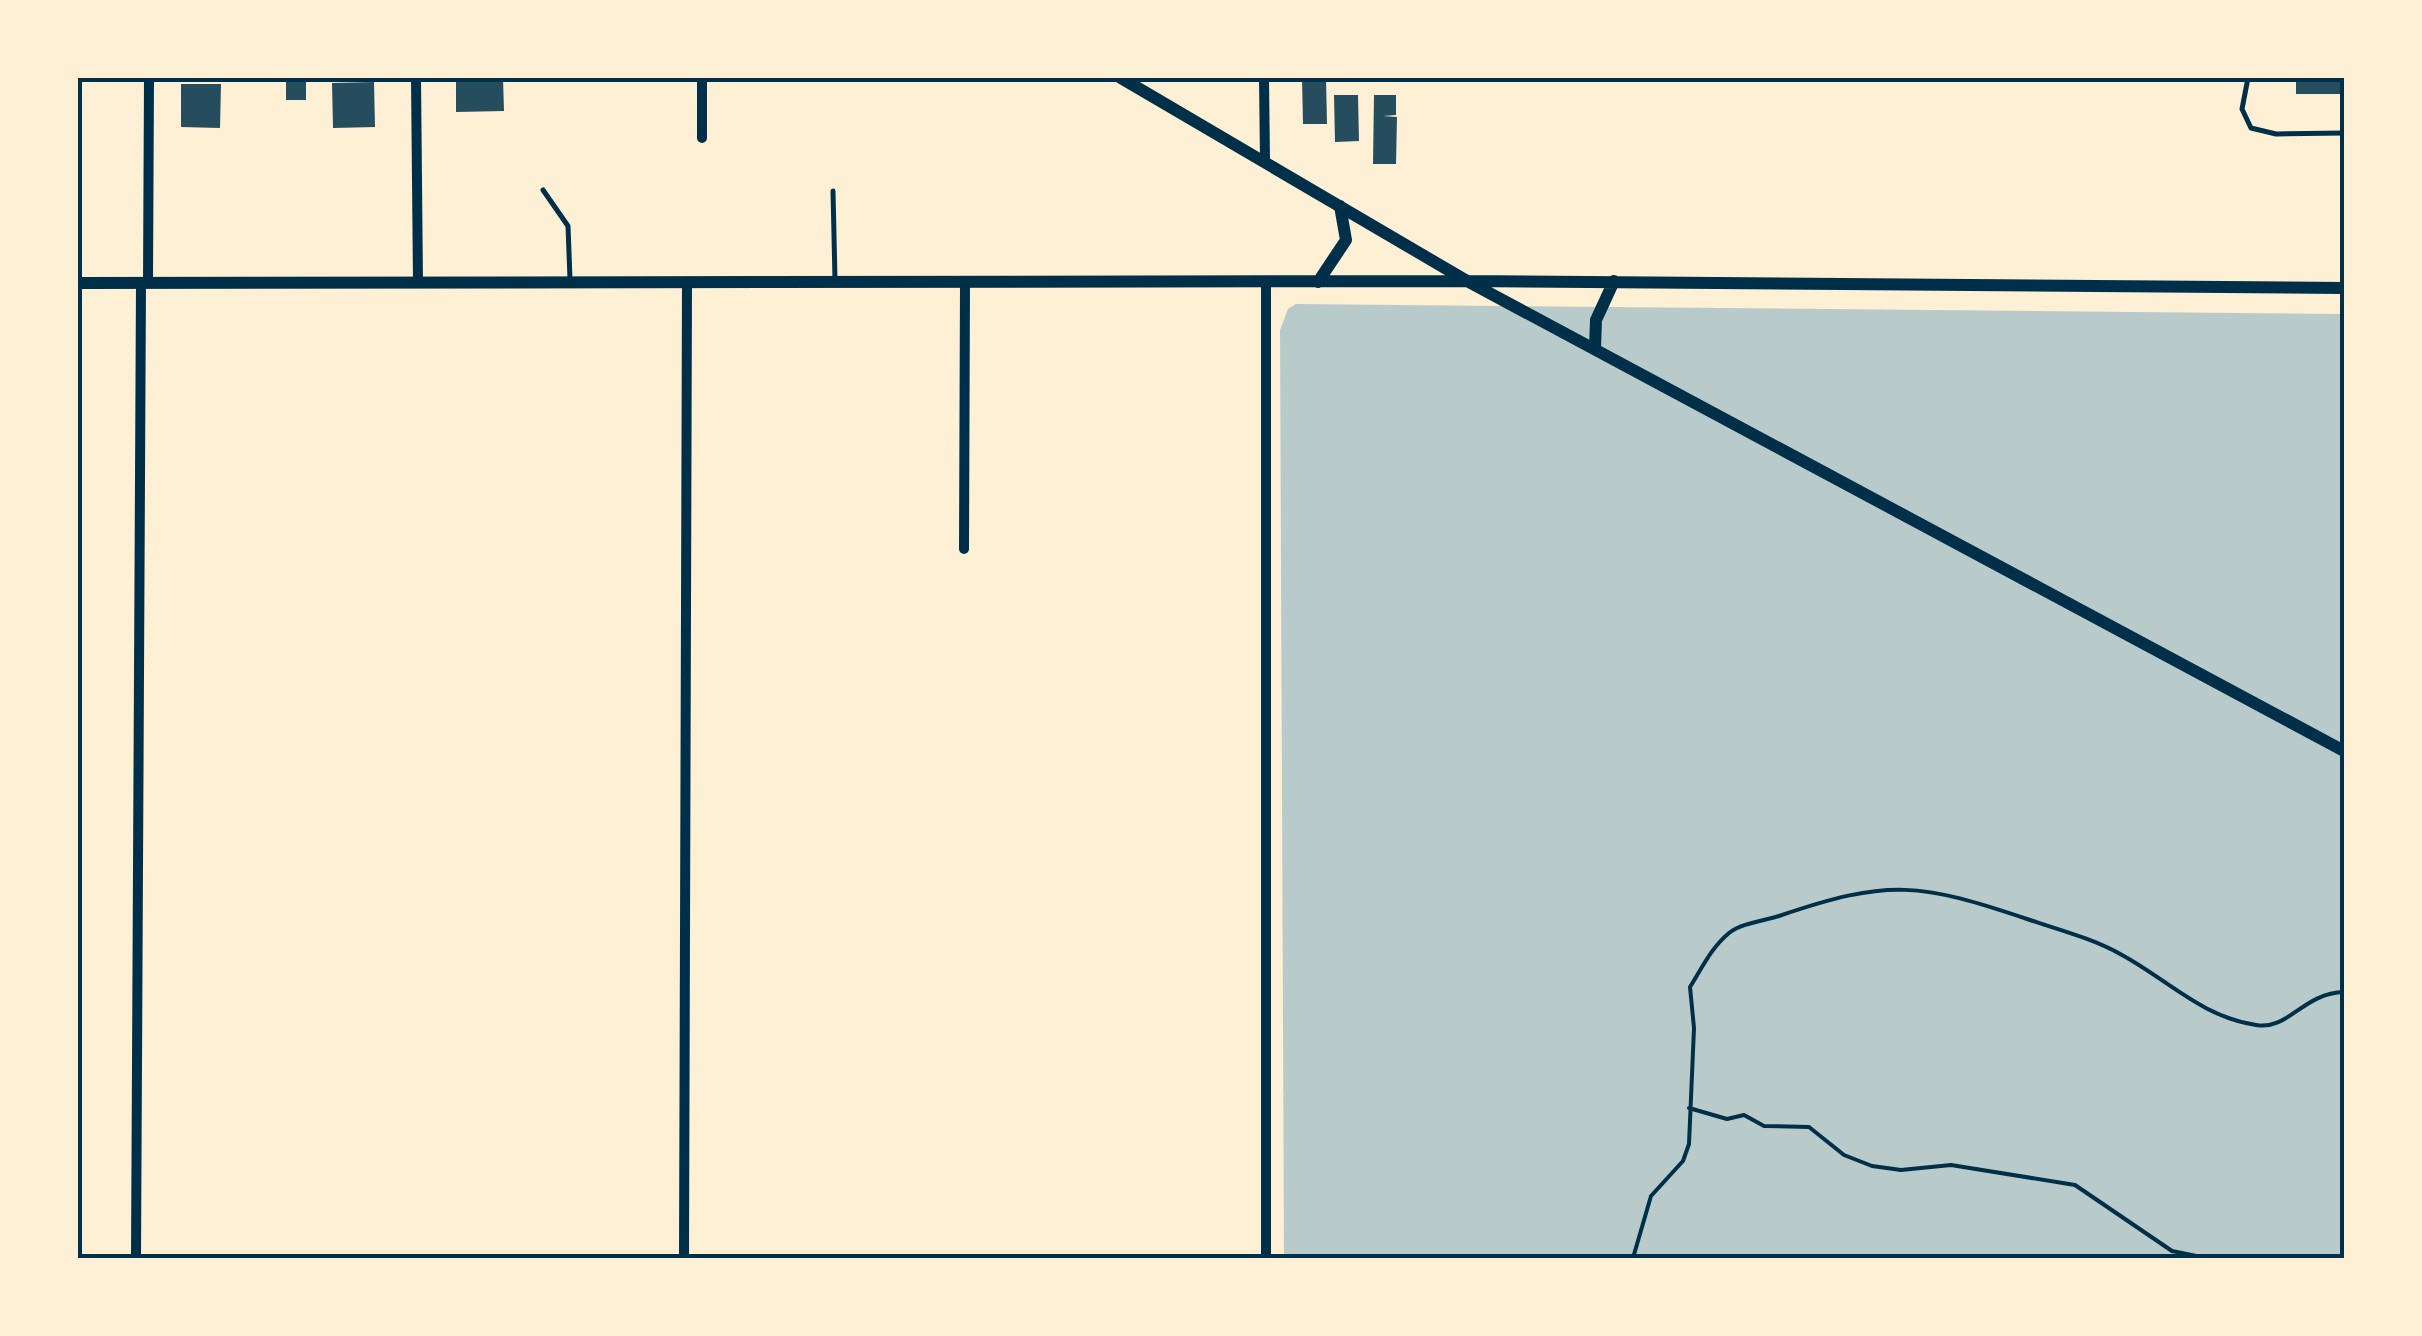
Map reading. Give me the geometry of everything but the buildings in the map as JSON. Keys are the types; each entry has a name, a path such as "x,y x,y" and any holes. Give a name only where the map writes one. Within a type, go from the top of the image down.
{"street":[{"path":"136,1258 149,78"},
{"path":"416,78 418,282"},
{"path":"702,78 702,138"},
{"path":"1121,78 1467,280 2344,752"},
{"path":"1264,78 1265,162"},
{"path":"1318,282 1346,240 1340,206"},
{"path":"78,284 1467,280 2344,288"},
{"path":"1595,348 1602,300 1614,281"},
{"path":"684,1258 687,282"},
{"path":"1266,282 1266,1258"},
{"path":"964,549 965,283"}],"lane":[{"path":"2248,78 2242,109 2251,128 2276,134 2344,133"},
{"path":"543,190 568,226 570,282"},
{"path":"832,190 835,284"}],"path":[{"path":"1633,1258 1651,1196 1682,1160 1689,1144 1694,1028 1690,987 1702,974 1708,954 1734,929 1866,891 1899,887 1980,901 2121,954 2191,1003 2249,1024 2274,1024 2321,993 2344,992"},
{"path":"1689,1108 1727,1119 1744,1116 1764,1126 1809,1127 1844,1155 1872,1166 1901,1170 1951,1165 2075,1185 2172,1250 2206,1258"}],"shaded area":[{"path":"1296,304 2344,314 2344,1258 1284,1258 1280,330 1288,309"}]}
